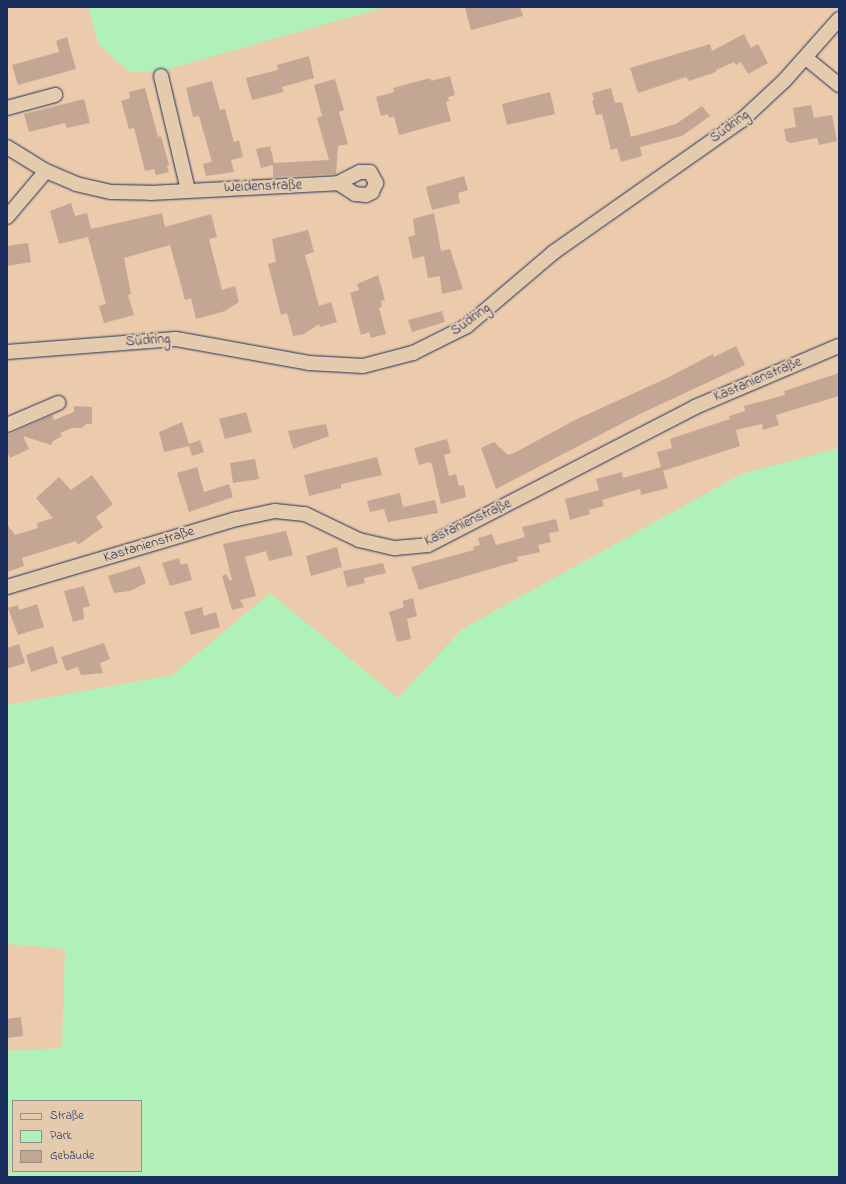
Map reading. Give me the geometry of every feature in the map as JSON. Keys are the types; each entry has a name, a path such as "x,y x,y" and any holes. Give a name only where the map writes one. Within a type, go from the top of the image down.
{"street":[{"name":"Südring","path":"7,352 176,339 309,363 363,366 413,353 467,326 554,252 742,120 806,58 839,19"},
{"path":"806,58 839,85"},
{"path":"160,76 188,190"},
{"path":"7,108 55,95"},
{"name":"Weidenstraße","path":"7,147 46,171 76,184 111,192 338,184"},
{"path":"7,217 46,171"},
{"name":"Kastanienstraße","path":"7,587 237,519 275,511 305,514 360,540 396,548 428,545 486,517 695,407 839,346"},
{"path":"7,425 58,403"}],"green space":[{"path":"88,7 386,7 161,71 129,72 99,45"},
{"path":"839,448 839,1177 9,1177 7,1051 62,1048 65,949 7,944 7,705 172,675 270,593 398,698 462,629 741,474"}],"building":[{"path":"465,7 520,7 523,16 471,30"},
{"path":"744,34 751,48 758,44 768,63 748,74 741,62 736,65 734,62 716,70 716,72 689,81 686,77 638,93 630,68 710,44 712,51"},
{"path":"67,37 76,69 18,85 12,65 59,52 56,41"},
{"path":"309,56 314,78 282,87 284,92 252,100 246,78 278,70 277,65"},
{"path":"450,76 455,95 448,97 449,101 446,102 451,121 399,135 394,116 389,118 388,114 381,116 376,97 394,92 393,88 430,78 431,81"},
{"path":"335,79 344,110 339,112 348,144 338,146 336,174 273,177 273,165 261,168 256,149 270,146 274,163 329,160 317,118 322,116 314,85"},
{"path":"212,81 220,110 225,109 234,142 239,140 243,157 231,160 234,172 206,176 203,164 212,162 199,116 193,117 186,88"},
{"path":"145,88 158,137 161,136 169,165 167,166 169,172 156,175 154,169 145,171 134,128 129,129 121,101 130,98 129,92"},
{"path":"611,88 615,103 622,102 631,137 676,124 702,106 710,116 682,136 640,147 642,156 621,162 617,148 611,150 602,114 596,115 592,101 594,100 592,93"},
{"path":"550,92 555,114 507,125 502,104"},
{"path":"84,99 90,123 67,128 65,123 29,132 24,114"},
{"path":"811,105 814,118 832,115 837,141 819,145 817,138 791,143 786,141 784,129 796,127 793,108"},
{"path":"464,176 468,190 458,193 460,203 432,210 426,187"},
{"path":"71,203 75,216 87,213 91,229 162,213 165,227 211,214 217,237 209,239 222,290 235,286 239,302 225,311 196,319 191,298 185,300 170,245 124,258 131,294 128,295 134,315 104,323 99,306 106,304 88,237 59,244 50,211"},
{"path":"434,213 441,251 450,249 463,289 442,294 440,276 428,278 424,256 413,259 408,237 415,235 413,219"},
{"path":"308,230 314,252 305,255 319,306 331,302 337,322 320,327 319,324 304,334 293,336 287,313 281,315 268,264 276,262 272,239"},
{"path":"28,243 31,262 7,266 7,246"},
{"path":"378,275 385,300 381,301 382,307 379,308 386,334 371,338 369,332 361,335 350,293 359,290 357,284"},
{"path":"442,311 445,322 412,332 408,320"},
{"path":"736,346 745,365 640,414 496,489 481,448 494,442 508,455 516,452 575,420 665,379 713,354 714,357"},
{"path":"839,373 839,396 776,415 779,425 763,430 762,424 736,430 740,446 663,471 668,488 641,495 640,489 602,500 604,506 589,510 590,514 570,520 565,499 599,490 596,479 622,472 623,478 661,467 657,452 672,448 670,439 730,419 729,416 745,411 744,406 785,395 784,391"},
{"path":"74,406 92,407 92,424 86,424 82,428 72,428 60,433 62,436 53,441 51,445 23,436 29,449 10,458 7,451 7,435 52,415 54,420 74,412"},
{"path":"246,412 252,432 225,439 219,419"},
{"path":"182,422 189,444 200,440 204,452 192,456 189,446 164,452 159,432"},
{"path":"326,424 329,436 293,449 288,431"},
{"path":"447,439 451,453 444,455 449,476 456,474 459,486 464,485 466,497 441,504 432,465 430,462 419,465 414,448"},
{"path":"377,457 382,475 341,484 341,488 309,496 304,475"},
{"path":"255,459 259,479 233,483 230,463"},
{"path":"197,467 204,492 229,484 233,497 189,512 177,473"},
{"path":"92,475 113,504 96,517 103,527 78,545 76,541 22,558 24,566 7,572 7,524 15,535 38,528 37,523 53,518 36,498 59,477 71,490"},
{"path":"400,493 403,507 435,500 438,513 388,522 384,509 370,512 367,501"},
{"path":"556,519 559,531 549,533 551,542 538,545 540,552 517,557 518,561 419,590 411,567 474,550 473,547 480,545 478,538 492,534 496,545 525,537 522,527"},
{"path":"286,531 293,555 269,561 266,551 245,557 256,596 240,600 244,607 232,610 222,576 226,574 230,581 232,580 223,544"},
{"path":"337,547 342,567 311,576 306,556"},
{"path":"179,558 181,565 187,563 192,580 170,586 162,563"},
{"path":"383,563 386,573 364,578 365,583 347,587 343,571"},
{"path":"140,566 146,583 130,591 114,593 108,576"},
{"path":"84,586 90,606 83,608 84,619 73,622 64,591"},
{"path":"413,598 417,616 407,619 411,639 397,642 389,612 404,607 402,601"},
{"path":"37,604 44,627 18,635 8,608 18,605 19,610"},
{"path":"202,607 204,616 216,612 220,627 191,635 184,612"},
{"path":"104,643 110,659 100,663 103,673 81,675 78,667 66,671 61,657"},
{"path":"19,644 25,663 7,669 7,648"},
{"path":"53,646 58,663 31,672 26,655"},
{"path":"21,1017 23,1036 7,1038 7,1019"}]}
